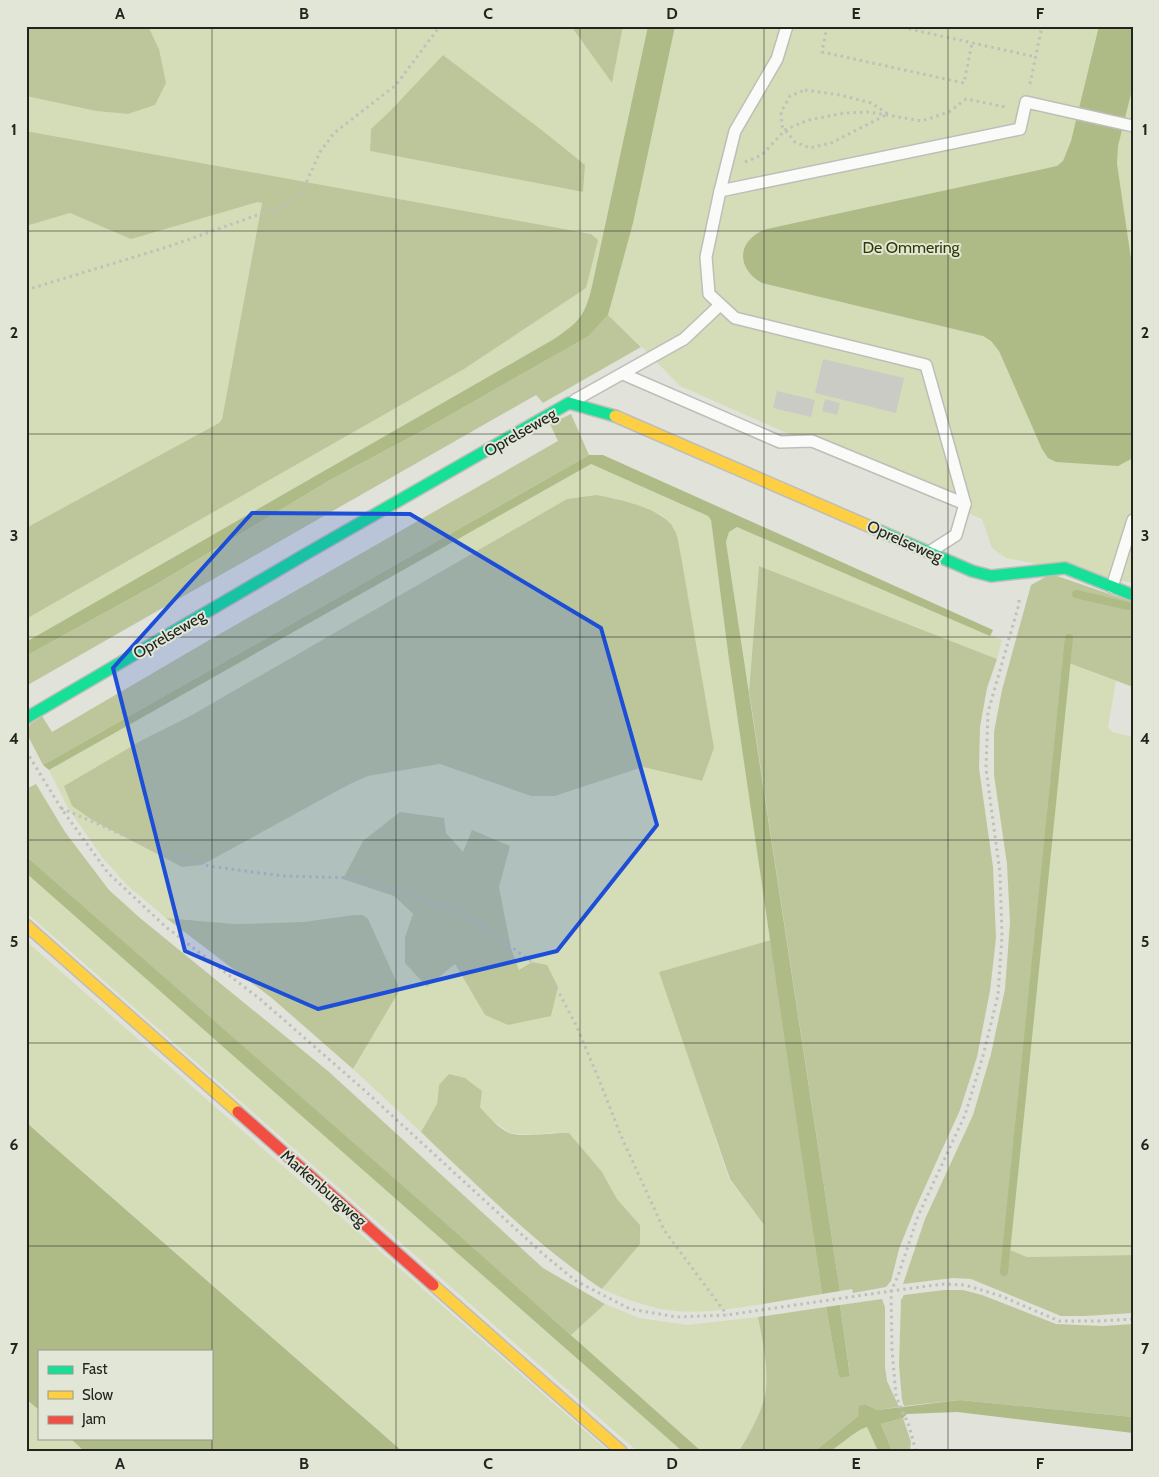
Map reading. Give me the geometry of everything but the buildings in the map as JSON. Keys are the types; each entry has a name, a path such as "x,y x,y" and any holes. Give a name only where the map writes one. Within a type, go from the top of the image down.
{"street":[{"name":"Oprelseweg","path":"26,718 304,555 570,403 607,413 972,571 991,576 1065,568 1133,596"},
{"name":"Markenburgweg","path":"26,925 621,1451"}],"lane":[{"path":"787,26 778,59 735,131 727,159 706,257 709,294 735,318 926,365 964,504 956,535 930,552"},
{"path":"720,191 1020,129 1025,106 1076,113 1129,125"},
{"path":"570,403 684,339 720,305"},
{"path":"623,374 780,442 812,441 964,504"},
{"path":"1112,587 1133,520"}],"path":[{"path":"26,290 167,247 286,204 301,194 320,152 334,133 396,85 440,26"},
{"path":"827,26 822,52 964,84 972,43"},
{"path":"896,26 1036,57"},
{"path":"727,159 744,162 752,161 762,155 785,130 808,120 844,113 869,112 922,121 949,112 966,99 1025,106 1042,26"},
{"path":"805,90 840,94 871,103 888,114 831,143 810,148 795,142 785,130 782,126 781,112 790,96 805,90"},
{"path":"916,1451 909,1426 896,1396 892,1350 891,1291 898,1276 918,1216 965,1115 984,1056 998,995 1002,936 1000,873 986,769 987,731 988,712 1019,604 1019,573"},
{"path":"26,751 61,808 108,873 166,927 260,999 576,1281 630,1309 677,1317 727,1315 943,1284 965,1285 1001,1296 1059,1320 1100,1321 1133,1319"},
{"path":"61,808 158,850 209,866 282,876 360,878 461,913 532,962 559,994 576,1025 621,1136 664,1230 727,1315"}],"highlighted area":[{"path":"252,513 410,514 601,628 657,825 557,951 318,1009 185,951 113,668"}],"green space":[{"path":"148,26 571,26 612,83 623,26 648,26 592,286 587,305 580,317 570,328 554,339 26,642 26,619 303,460 591,234 26,131 26,96 96,111 128,114 155,105 159,49","holes":["443,55 513,109 583,192 370,151 371,129"]},
{"name":"De Ommering","path":"664,26 1133,26 1133,583 1006,558 992,548 982,519 680,386 608,315"},
{"path":"262,202 222,419 219,423 26,528 26,226 70,213 81,216"},
{"path":"591,464 708,516 711,520 729,660 771,940 660,972 729,1179 764,1225 763,1304 709,1311 677,1311 648,1306 602,1289 640,1244 640,1225 617,1199 602,1172 556,1132 533,1135 510,1133 492,1120 479,1106 439,1085 437,1104 421,1132 353,1069 398,993 354,915 303,922 235,924 166,918 128,886 103,858 68,808 49,770","holes":["596,495 619,499 662,515 674,528 698,652 701,781 643,767 555,796 531,796 440,764 368,776 348,785 202,865 182,867 92,820 72,806 65,786 144,739 190,716 567,499","446,833 463,853 499,887 511,948 519,970 485,1015 455,964 427,986 405,937 413,915 394,896"]},
{"path":"737,527 1002,640 997,659 759,567 749,691 726,542 729,532"},
{"path":"1066,662 1116,681 1108,727 1112,732 1133,737 1133,1255 1027,1257 1005,1249"},
{"path":"26,873 682,1451 637,1451 26,912"},
{"path":"26,941 608,1451 402,1451 26,1122"},
{"path":"605,1304 639,1318 687,1325 758,1317 765,1361 765,1395 756,1420 739,1451 701,1451 571,1335"},
{"path":"26,1399 38,1409 38,1440 72,1440 84,1451 26,1451"},
{"path":"867,1427 878,1451 830,1451 852,1434"}],"shaded area":[{"path":"26,26 148,26 159,49 166,83 155,105 128,114 96,111 26,96"},
{"path":"571,26 623,26 612,83"},
{"path":"648,26 675,26 633,223 608,315 589,336 422,431 332,479 155,585 26,656 26,642 554,339 575,323 587,305 592,286"},
{"path":"1099,26 1133,26 1133,86 1118,146 1117,164 1133,272 1133,458 1118,466 1056,462 1048,458 1042,449 999,351 991,341 983,336 762,283 747,270 743,254 750,240 767,229 1057,166 1063,161 1071,141"},
{"path":"443,55 585,165 583,192 370,151 371,129"},
{"path":"26,131 591,234 598,240 586,288 464,369 26,619 26,528 219,423 222,419 262,203 258,202 131,239 70,213 26,226"},
{"path":"608,315 641,347 543,403 536,395 26,686 26,656 155,585 332,479 422,431 589,336"},
{"path":"571,414 589,455 43,765 27,734 30,724 42,716 52,732 558,441 550,424"},
{"path":"589,455 603,455 993,630 990,636 737,527 729,532 726,542 840,1291 822,1294 729,660 711,520 708,516 591,464 49,770 43,765"},
{"path":"596,495 651,510 669,522 674,529 681,556 714,748 702,781 643,767 555,796 531,796 440,764 368,776 348,785 202,865 182,867 92,820 72,806 64,786 144,739 190,716 567,499"},
{"path":"759,566 997,659 987,688 980,727 979,768 993,867 996,938 990,991 977,1057 960,1110 899,1249 891,1281 886,1287 853,1293 852,1289 840,1291 749,691"},
{"path":"1051,574 1133,602 1133,687 1066,662 1005,1248 1027,1257 1133,1255 1133,1313 1061,1316 971,1279 953,1278 903,1284 925,1219 973,1115 991,1054 1005,989 1010,923 1007,864 994,775 994,732 1002,690 1031,585"},
{"path":"36,784 65,832 109,890 140,918 328,1071 543,1268 605,1304 571,1335 26,856 26,789"},
{"path":"400,812 444,818 446,833 463,852 472,830 510,846 499,887 511,948 519,970 532,962 547,965 558,987 551,1016 508,1025 485,1015 455,964 427,987 405,963 405,937 413,914 394,896 343,879 363,841"},
{"path":"26,856 444,1222 701,1451 682,1451 26,873"},
{"path":"363,915 368,919 398,985 398,993 353,1069 273,999 166,918 235,924 303,922"},
{"path":"771,940 822,1294 763,1304 764,1225 730,1179 659,972"},
{"path":"449,1074 465,1078 482,1091 480,1107 497,1125 509,1133 522,1135 569,1133 602,1172 617,1199 640,1225 640,1244 602,1289 577,1272 531,1234 421,1132 437,1104 439,1085"},
{"path":"26,1122 402,1451 84,1451 72,1440 212,1440 212,1350 38,1350 38,1409 26,1399"},
{"path":"944,1290 963,1290 982,1295 1056,1324 1103,1326 1133,1324 1133,1417 960,1400 904,1406 899,1365 901,1300 904,1295"},
{"path":"882,1299 885,1307 885,1367 887,1381 899,1407 877,1410 865,1404 858,1416 815,1451 739,1451 756,1420 765,1395 765,1361 758,1317 826,1307 838,1374 842,1378 850,1375 840,1305"},
{"path":"840,1305 850,1376 841,1378 838,1374 826,1307"},
{"path":"960,1400 1133,1417 1133,1433 957,1412 907,1414 903,1418 881,1424 892,1451 878,1451 867,1427 856,1432 832,1450 815,1451 858,1416 859,1406 865,1404 877,1410"},
{"path":"903,1418 911,1442 910,1451 892,1451 881,1424"}],"waterway":[{"path":"1076,594 1128,606"},
{"path":"1004,1272 1069,638"}],"traffic: fast":[{"path":"26,718 569,403 615,416"},
{"path":"873,528 972,571 991,576 1065,568 1133,595"}],"traffic: slow":[{"path":"615,416 873,528"},
{"path":"26,925 238,1112"},
{"path":"433,1285 621,1451"}],"traffic: jam":[{"path":"238,1112 433,1285"}]}
